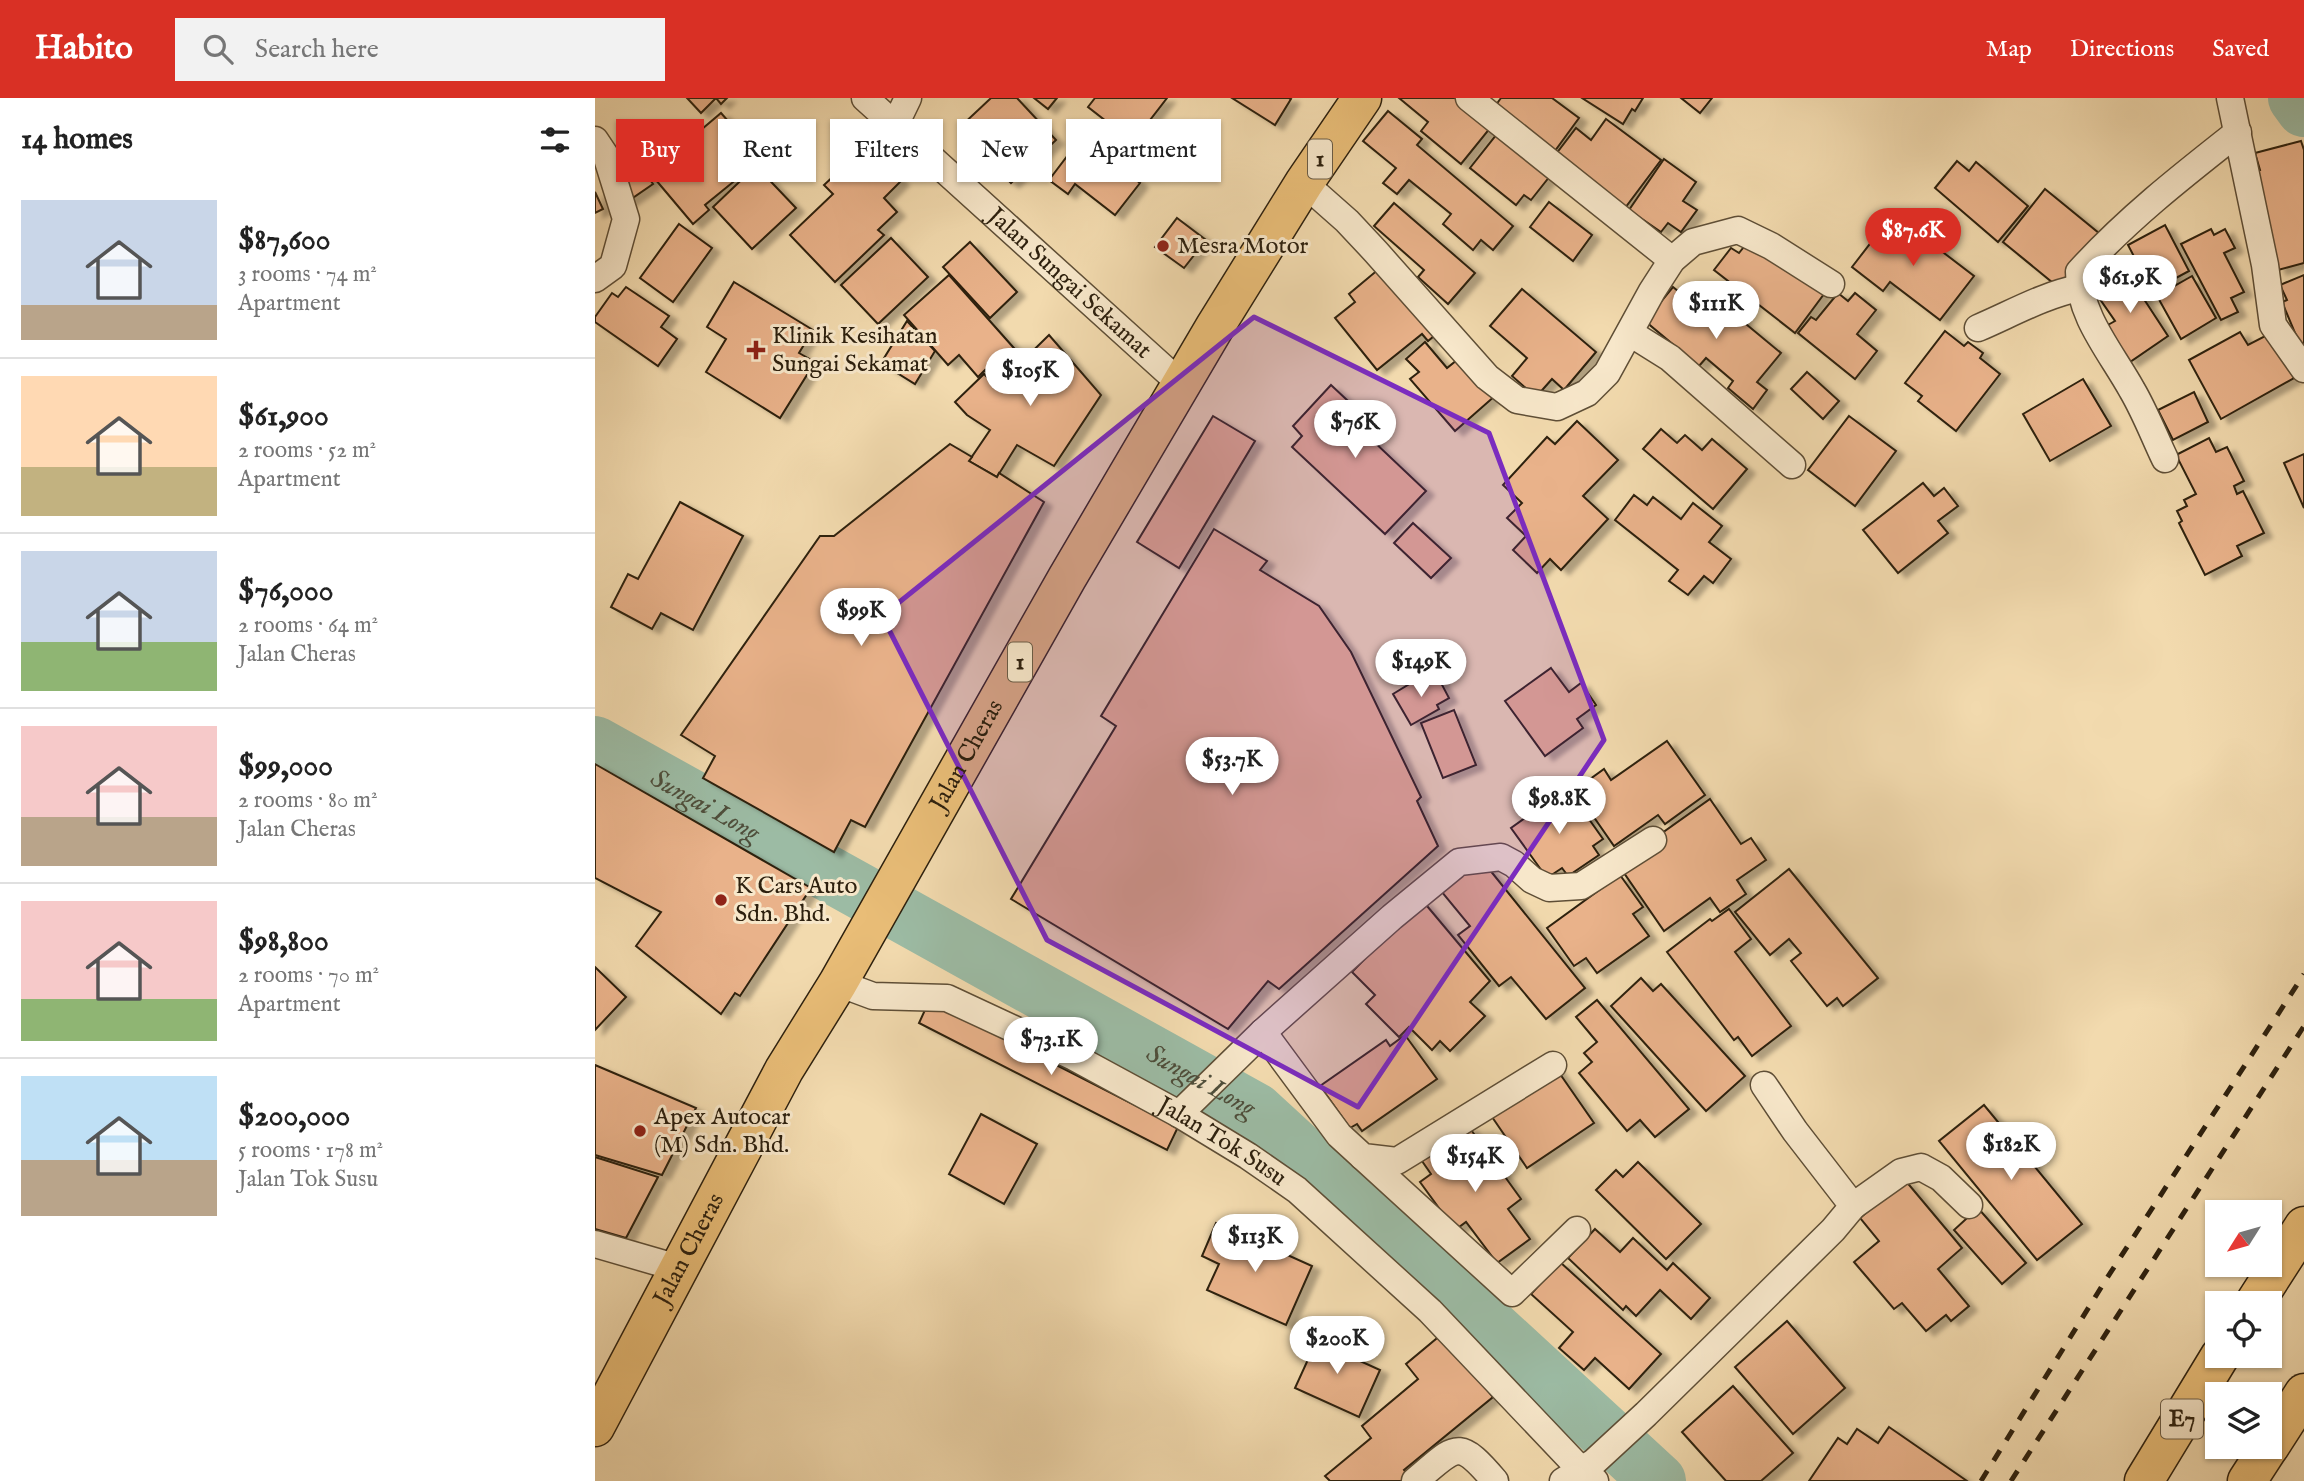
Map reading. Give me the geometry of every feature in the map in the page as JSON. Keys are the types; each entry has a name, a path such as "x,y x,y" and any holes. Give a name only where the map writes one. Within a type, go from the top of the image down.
{"main road":[{"name":"Jalan Cheras","path":"595,1427 784,1070 838,983 1067,578 1304,183 1361,98"},
{"path":"2262,1291 2304,1226"},
{"name":"E7","path":"2144,1481 2213,1368"},
{"path":"2282,1426 2304,1393"},
{"path":"2247,1481 2261,1459"}],"street":[{"name":"Jalan Sungai Sekamat","path":"865,98 888,119"},
{"path":"898,119 908,98"},
{"path":"1469,98 1672,260"},
{"path":"2230,98 2265,265 2273,325 2304,369"},
{"path":"2165,459 2134,393 2085,310 2079,288 2079,272 2111,237 2150,201 2238,132"},
{"path":"595,140 607,158 626,219 614,265 595,279"},
{"name":"Jalan Sungai Sekamat","path":"943,168 1181,384"},
{"path":"1304,183 1369,244 1487,377 1517,400 1557,407 1587,393 1607,373 1672,260 1693,242 1738,230 1771,246 1831,285"},
{"path":"1978,328 2029,307 2054,293 2079,288"},
{"path":"1630,334 1670,358 1792,465"},
{"path":"1186,1107 1392,917 1459,862 1501,857 1514,864 1532,880 1549,888 1581,886 1653,840"},
{"name":"Jalan Tok Susu","path":"838,983 873,996 947,998 1186,1107 1248,1156 1297,1190 1430,1311 1584,1474"},
{"path":"1259,1037 1339,1135 1512,1293 1577,1230"},
{"path":"1363,1157 1397,1161 1553,1065"},
{"path":"1764,1085 1795,1131 1853,1206"},
{"path":"1584,1474 1833,1230 1853,1206 1901,1172 1921,1167 1941,1178 1969,1205"},
{"path":"595,1244 678,1268"},
{"path":"1415,1481 1451,1451 1465,1451 1477,1460 1495,1481"}],"highlighted area":[{"path":"1254,317 1489,433 1604,740 1358,1107 1047,940 882,616"}],"building":[{"path":"687,98 716,98 701,113"},
{"path":"716,98 727,98 721,104"},
{"path":"991,98 1017,98 1036,119 969,119"},
{"path":"1034,98 1057,98 1048,109"},
{"path":"1095,98 1167,98 1151,119 1103,119 1088,107"},
{"path":"1232,98 1289,98 1291,99 1275,125"},
{"path":"1399,98 1455,98 1491,127 1461,164 1421,131 1428,122"},
{"path":"1501,98 1552,98 1579,118 1549,159 1493,109"},
{"path":"1582,98 1643,98 1623,124"},
{"path":"1681,98 1712,98 1700,113"},
{"path":"1388,111 1422,139 1417,145 1513,226 1493,250 1481,240 1473,250 1443,224 1451,214 1409,180 1397,194 1383,183 1396,168 1363,141"},
{"path":"721,113 726,119 718,119 718,182 733,182 705,205 709,210 693,224 658,182 704,182 704,127"},
{"path":"1606,119 1661,160 1625,208 1556,154 1576,128 1591,140"},
{"path":"1497,134 1550,176 1531,200 1524,195 1516,205 1470,168"},
{"path":"2301,141 2304,150 2304,263 2278,270 2251,172 2260,170 2255,153"},
{"path":"1066,158 1066,182 1140,183 1115,215 1075,184 1068,194 1052,182 1052,176"},
{"path":"1664,159 1696,182 1683,201 1697,210 1681,232 1668,223 1661,232 1629,210"},
{"path":"1957,161 1969,171 1976,162 2028,206 1998,242 1935,188"},
{"path":"616,169 616,182 653,184 621,206 602,179"},
{"path":"830,179 830,182 900,182 884,198 897,212 878,230 884,235 835,282 790,235 833,194 824,185"},
{"path":"739,182 771,182 796,208 752,249 713,207"},
{"path":"2045,189 2100,234 2058,287 2003,242"},
{"path":"595,192 603,209 595,213"},
{"path":"1549,202 1592,235 1573,261 1530,227"},
{"path":"1394,203 1475,273 1448,304 1418,277 1424,270 1374,226"},
{"path":"1893,214 1974,276 1940,320 1890,282 1883,291 1852,267"},
{"path":"1177,218 1206,240 1184,268 1155,247"},
{"path":"679,224 712,248 673,302 640,278"},
{"path":"2165,225 2189,271 2152,291 2128,245"},
{"path":"2211,229 2214,235 2225,229 2235,248 2224,253 2244,292 2231,298 2238,312 2221,320 2181,244"},
{"path":"891,238 928,277 878,324 841,285"},
{"path":"1751,238 1824,294 1795,333 1714,270 1731,248 1739,253"},
{"path":"970,242 1017,292 990,318 943,267"},
{"path":"2121,264 2168,336 2130,362 2106,326 2115,321 2095,292 2109,282 2104,275"},
{"path":"1380,268 1440,331 1428,341 1422,334 1377,370 1335,318 1355,302 1349,294"},
{"path":"949,275 1021,356 994,380 985,370 978,377 959,355 948,365 904,315"},
{"path":"2304,275 2304,343 2300,345 2282,302 2287,300 2280,285"},
{"path":"2192,276 2216,318 2181,339 2157,296"},
{"path":"734,282 813,330 799,353 815,362 780,418 706,372 726,339 707,327"},
{"path":"626,287 669,316 661,327 677,339 658,366 595,322 595,317 612,293 618,297"},
{"path":"1673,287 1695,305 1706,291 1781,353 1757,382 1767,390 1753,409 1728,388 1733,381 1706,358 1699,366 1645,321"},
{"path":"1522,289 1596,352 1564,390 1552,379 1536,397 1512,376 1527,358 1490,326"},
{"path":"1838,293 1848,301 1855,293 1876,310 1857,334 1877,351 1855,379 1798,333 1811,317 1816,320"},
{"path":"907,321 935,351 915,384 881,363"},
{"path":"1945,331 1964,346 1968,342 1983,353 1980,358 2000,374 1956,431 1918,401 1922,396 1905,383"},
{"path":"2240,332 2248,345 2269,334 2294,378 2221,419 2189,360"},
{"path":"1049,335 1101,395 1054,466 1017,445 997,477 969,461 990,430 967,415 955,402 984,374 997,386"},
{"path":"1425,342 1447,368 1462,356 1496,395 1455,431 1410,379 1419,372 1406,359"},
{"path":"1807,372 1839,401 1823,419 1791,389"},
{"path":"2083,379 2111,426 2050,461 2023,414"},
{"path":"1331,385 1379,430 1371,439 1426,491 1385,534 1292,447 1302,436 1293,426"},
{"path":"2194,392 2208,422 2173,440 2158,410"},
{"path":"1213,416 1255,441 1179,568 1137,542"},
{"path":"1849,416 1896,451 1855,506 1808,470"},
{"path":"1577,421 1618,460 1583,496 1608,519 1561,570 1550,559 1537,573 1513,550 1526,536 1507,518 1522,503 1503,485 1547,437 1555,444"},
{"path":"1661,429 1677,443 1685,435 1702,450 1712,439 1747,469 1713,509 1643,449"},
{"path":"2209,438 2216,452 2227,447 2244,481 2234,486 2237,494 2243,491 2264,533 2237,546 2242,556 2205,575 2179,523 2182,521 2177,511 2187,506 2184,500 2196,494 2176,455"},
{"path":"950,444 972,457 969,461 997,477 999,473 1044,502 865,827 851,820 834,852 703,778 715,756 681,735 820,536 834,536"},
{"path":"2304,454 2304,508 2284,463"},
{"path":"1923,483 1934,496 1944,488 1958,506 1938,521 1948,533 1898,573 1863,530"},
{"path":"1634,495 1647,505 1653,497 1681,519 1693,503 1722,526 1709,542 1731,559 1713,583 1704,576 1688,595 1669,581 1678,570 1615,520"},
{"path":"680,502 743,536 693,630 661,613 652,629 611,607 628,574 638,579"},
{"path":"1413,523 1451,558 1431,578 1394,543"},
{"path":"1214,529 1267,561 1260,570 1319,606 1351,652 1421,797 1417,801 1438,846 1279,989 1268,981 1228,1029 1011,899 1116,726 1101,716"},
{"path":"1551,668 1569,692 1581,683 1596,705 1577,719 1583,728 1545,756 1505,701"},
{"path":"1421,677 1426,686 1439,679 1449,698 1437,705 1439,709 1411,725 1393,694"},
{"path":"1454,710 1476,765 1443,778 1421,723"},
{"path":"1667,741 1705,795 1665,824 1658,815 1614,846 1575,790 1604,769 1611,780"},
{"name":"K Cars Auto Sdn. Bhd.","path":"595,764 811,888 740,996 735,993 721,1014 636,946 661,912 595,878"},
{"path":"1567,788 1603,839 1593,846 1599,855 1568,876 1562,868 1547,878 1511,828"},
{"path":"1710,799 1741,844 1751,838 1766,860 1737,880 1746,894 1720,912 1710,898 1664,931 1622,870 1641,848"},
{"path":"1481,859 1585,988 1546,1019 1511,977 1499,986 1458,935 1470,926 1441,891"},
{"path":"1789,869 1878,978 1843,1006 1837,998 1827,1006 1791,961 1801,953 1789,939 1770,955 1735,912"},
{"path":"1620,875 1643,907 1633,914 1649,936 1597,973 1586,958 1574,966 1547,928"},
{"path":"1422,900 1490,981 1470,1002 1485,1016 1450,1051 1440,1041 1432,1050 1409,1027 1399,1037 1366,1004 1375,995 1352,972"},
{"path":"1729,909 1751,939 1735,952 1791,1026 1752,1056 1738,1037 1734,1040 1667,952 1710,919 1712,921"},
{"path":"595,967 626,997 595,1030"},
{"path":"1641,978 1653,991 1661,984 1745,1076 1706,1111 1611,1006"},
{"path":"1597,1000 1689,1109 1655,1137 1640,1120 1627,1131 1579,1073 1592,1062 1584,1053 1597,1042 1576,1017"},
{"path":"925,1010 948,1010 1178,1127 1167,1150 919,1023"},
{"path":"1405,1035 1437,1079 1362,1131 1357,1124 1350,1128 1320,1086 1386,1040 1390,1046"},
{"path":"1551,1061 1594,1123 1527,1168 1490,1114"},
{"name":"Apex Autocar (M) Sdn. Bhd.","path":"595,1065 696,1108 662,1175 595,1155"},
{"path":"1984,1105 2082,1224 2037,1260 1939,1141"},
{"path":"981,1114 1037,1144 1004,1204 949,1174"},
{"path":"1469,1127 1521,1199 1508,1209 1530,1239 1497,1263 1466,1222 1455,1230 1420,1182 1431,1174 1422,1161"},
{"path":"595,1157 658,1177 626,1238 595,1229"},
{"path":"1638,1162 1701,1224 1666,1259 1596,1190 1616,1170 1623,1177"},
{"path":"1905,1180 1962,1248 1938,1269 1969,1306 1951,1321 1946,1315 1926,1331 1902,1303 1894,1309 1854,1262 1879,1241 1860,1218"},
{"path":"1978,1208 2026,1263 2002,1284 1954,1230"},
{"path":"1216,1223 1312,1266 1286,1325 1207,1290 1219,1264 1202,1256"},
{"path":"1595,1229 1620,1252 1633,1238 1667,1270 1673,1263 1710,1298 1691,1319 1660,1290 1636,1316 1626,1306 1623,1310 1568,1258"},
{"path":"1560,1262 1661,1354 1629,1389 1595,1358 1584,1370 1559,1348 1573,1332 1531,1294"},
{"path":"1787,1321 1845,1388 1793,1434 1735,1367"},
{"path":"1321,1331 1343,1341 1338,1351 1380,1370 1359,1417 1295,1388"},
{"path":"1442,1334 1493,1397 1404,1470 1410,1478 1406,1481 1330,1481 1325,1476 1371,1438 1362,1426 1418,1379 1406,1364"},
{"path":"1733,1386 1793,1453 1761,1481 1726,1481 1682,1432"},
{"path":"1889,1427 1967,1481 1809,1481 1838,1438 1847,1444 1857,1429 1878,1443"}],"waterway":[{"path":"2296,98 2304,109"},
{"name":"Sungai Long","path":"595,744 1256,1111 1658,1481"}],"railway":[{"path":"1981,1481 2107,1278 2304,974"},
{"path":"2011,1481 2304,1026"}],"place":[{"name":"Mesra Motor","path":"1163,246"},
{"name":"Klinik Kesihatan Sungai Sekamat","path":"756,350"},
{"name":"K Cars Auto Sdn. Bhd.","path":"721,900"},
{"name":"Apex Autocar (M) Sdn. Bhd.","path":"640,1131"}]}
